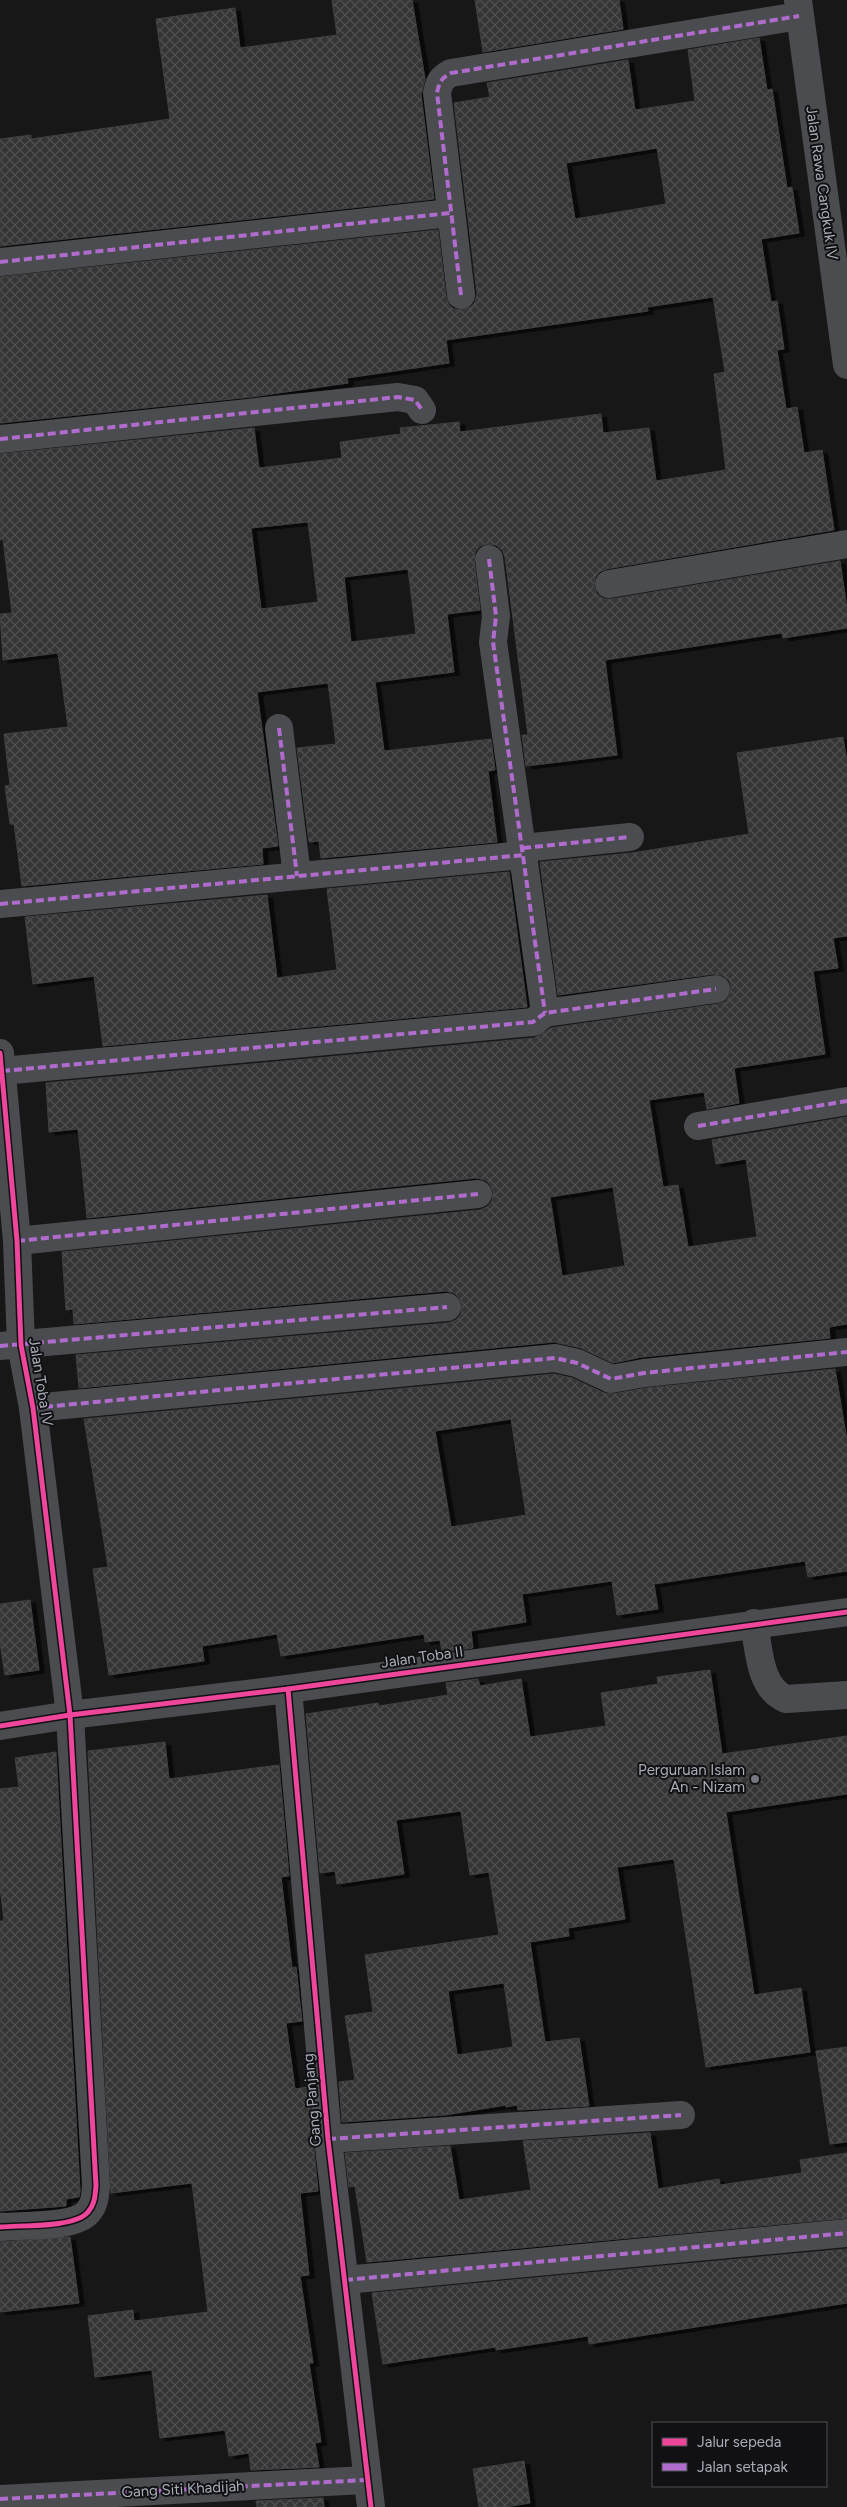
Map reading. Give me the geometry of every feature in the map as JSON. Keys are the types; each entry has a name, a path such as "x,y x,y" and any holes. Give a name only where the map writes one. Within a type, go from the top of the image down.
{"street":[{"path":"461,295 437,93 439,83 445,76 451,73 799,8"},
{"name":"Jalan Rawa Cangkuk IV","path":"799,8 847,365"},
{"path":"0,262 450,213"},
{"path":"0,439 398,397 415,400 422,410"},
{"path":"609,584 847,544"},
{"path":"489,559 496,616 494,642 545,1013"},
{"path":"279,728 297,876"},
{"path":"0,904 524,852 630,837"},
{"path":"1,1062 533,1022 545,1013 716,989"},
{"name":"Jalan Toba IV","path":"0,2227 72,2222 88,2214 94,2202 96,2186 70,1715 34,1408 10,1346 17,1241 1,1062"},
{"path":"698,1126 847,1101"},
{"path":"17,1241 478,1194"},
{"path":"10,1346 447,1307"},
{"path":"34,1408 554,1358 576,1363 611,1380 644,1373 847,1352"},
{"name":"Jalan Toba II","path":"0,1726 70,1715 288,1689 754,1623 847,1612"},
{"path":"754,1623 760,1660 768,1685 777,1696 786,1700 847,1695"},
{"name":"Gang Panjang","path":"288,1689 328,2139 366,2480 371,2507"},
{"path":"328,2139 681,2115"},
{"path":"344,2280 847,2233"},
{"name":"Gang Siti Khadijah","path":"0,2499 366,2480"}],"building":[{"path":"332,0 412,0 425,79 421,95 434,199 0,246 0,139 31,135 31,139 170,119 156,19 235,8 240,48 337,35"},
{"path":"475,0 619,0 623,29 483,52"},
{"path":"759,38 767,90 772,89 787,188 792,187 799,233 761,239 771,302 777,301 784,349 777,350 786,409 797,407 804,453 822,450 834,530 606,569 599,572 595,578 594,586 597,594 604,599 612,599 840,561 847,609 847,628 783,638 782,633 605,660 617,755 526,766 522,735 528,735 505,557 502,550 496,545 487,544 480,546 475,552 474,560 480,610 447,614 454,672 375,682 384,751 491,739 495,770 488,771 497,842 321,858 319,841 309,842 297,748 336,744 328,683 257,692 278,846 262,848 263,864 22,886 14,824 10,824 5,786 10,785 4,734 68,727 58,653 3,660 0,614 12,613 3,539 0,540 0,454 254,428 259,468 342,458 340,442 401,434 400,428 459,422 460,432 601,414 603,433 649,428 656,481 726,470 714,374 725,372 713,297 647,307 648,311 446,340 449,363 347,378 348,383 251,397 0,423 0,277 438,230 446,297 449,305 454,309 463,310 471,307 475,302 477,293 454,103 490,97 487,83 628,60 635,110 695,101 688,50","holes":["657,148 666,204 575,219 566,163","308,522 318,602 261,609 251,528","408,569 416,634 351,642 344,577"]},
{"path":"843,737 847,762 847,936 833,938 838,968 813,971 825,1054 734,1068 739,1103 707,1109 704,1092 649,1100 663,1187 678,1185 688,1247 757,1237 746,1159 716,1164 712,1140 847,1117 847,1324 829,1327 830,1338 642,1357 613,1363 581,1348 554,1342 79,1388 76,1355 448,1323 456,1320 461,1314 462,1305 454,1293 446,1291 74,1324 73,1309 66,1310 62,1252 480,1210 487,1207 492,1201 493,1192 490,1184 485,1180 476,1178 87,1218 78,1129 49,1132 46,1083 534,1038 551,1028 725,1002 730,995 731,986 729,980 722,975 714,974 558,995 540,862 632,853 749,834 737,753","holes":["613,1187 625,1266 562,1276 550,1197"]},
{"path":"509,872 527,1007 103,1046 94,976 33,984 25,917 267,895 277,978 337,970 327,889"},
{"path":"835,1369 847,1441 847,1571 808,1577 805,1561 654,1584 658,1609 617,1615 612,1581 522,1594 526,1622 471,1631 473,1648 442,1652 440,1640 425,1642 424,1634 281,1656 277,1634 202,1646 204,1661 109,1675 93,1569 108,1567 84,1419 554,1374 572,1378 604,1393 613,1394 646,1388","holes":["511,1419 526,1515 451,1527 435,1431"]},
{"path":"30,1600 39,1670 5,1675 0,1643 0,1604"},
{"path":"710,1670 722,1754 847,1736 847,1794 726,1812 754,1995 801,1988 810,2052 706,2067 674,1859 617,1867 625,1919 568,1928 569,1936 530,1942 545,2042 579,2038 589,2106 518,2110 517,2105 506,2107 506,2105 445,2115 342,2122 339,2082 355,2080 345,2016 373,2012 365,1955 499,1935 489,1872 470,1875 461,1811 396,1820 404,1874 337,1884 335,1871 320,1873 306,1714 378,1703 379,1706 448,1695 446,1683 478,1679 480,1686 521,1679 530,1737 606,1726 601,1693 658,1684 657,1677","holes":["504,1983 513,2047 457,2055 448,1991"]},
{"path":"165,1742 169,1779 279,1765 289,1876 281,1877 292,1968 296,1967 302,2021 286,2023 295,2089 308,2087 318,2191 300,2193 309,2275 300,2276 313,2363 309,2363 321,2442 315,2443 319,2467 251,2470 249,2453 229,2456 225,2430 160,2438 152,2370 95,2377 88,2316 133,2310 134,2321 208,2312 192,2183 111,2193 88,1751"},
{"path":"56,1752 80,2191 79,2197 66,2199 66,2206 0,2211 0,1921 4,1921 0,1887 0,1789 19,1787 15,1758"},
{"path":"847,2047 847,2142 830,2144 816,2051"},
{"path":"650,2133 658,2189 719,2179 720,2185 802,2173 800,2160 847,2153 847,2218 367,2262 355,2186 349,2187 345,2153 450,2146 459,2200 531,2190 523,2141"},
{"path":"70,2237 79,2303 0,2312 0,2242"},
{"path":"847,2249 847,2303 589,2344 588,2336 496,2350 496,2347 383,2364 372,2293"},
{"path":"524,2461 530,2503 505,2507 479,2507 473,2469"},
{"path":"323,2498 324,2507 257,2507 256,2501"}],"marked path":[{"path":"461,295 437,93 445,77 451,73 799,16"},
{"path":"0,262 450,213"},
{"path":"0,439 398,397 415,400 422,410"},
{"path":"489,559 496,616 493,642 545,1013"},
{"path":"279,728 297,876"},
{"path":"523,848 630,837"},
{"path":"0,904 524,855"},
{"path":"2,1071 533,1022 545,1013 716,989"},
{"path":"698,1126 847,1101"},
{"path":"17,1241 478,1194"},
{"path":"0,1346 447,1307"},
{"path":"33,1408 555,1358 577,1363 611,1379 644,1373 847,1352"},
{"path":"328,2139 681,2115"},
{"path":"345,2280 847,2233"},
{"path":"0,2499 366,2480"}],"cycle path":[{"path":"0,1053 17,1241 21,1345 33,1408 70,1715 96,2186 94,2200 88,2212 72,2221 34,2226 0,2227"},
{"path":"0,1726 70,1715 288,1689 847,1612"},
{"path":"288,1689 328,2139 371,2507"}],"place":[{"name":"Perguruan Islam An - Nizam","path":"755,1779"}]}
